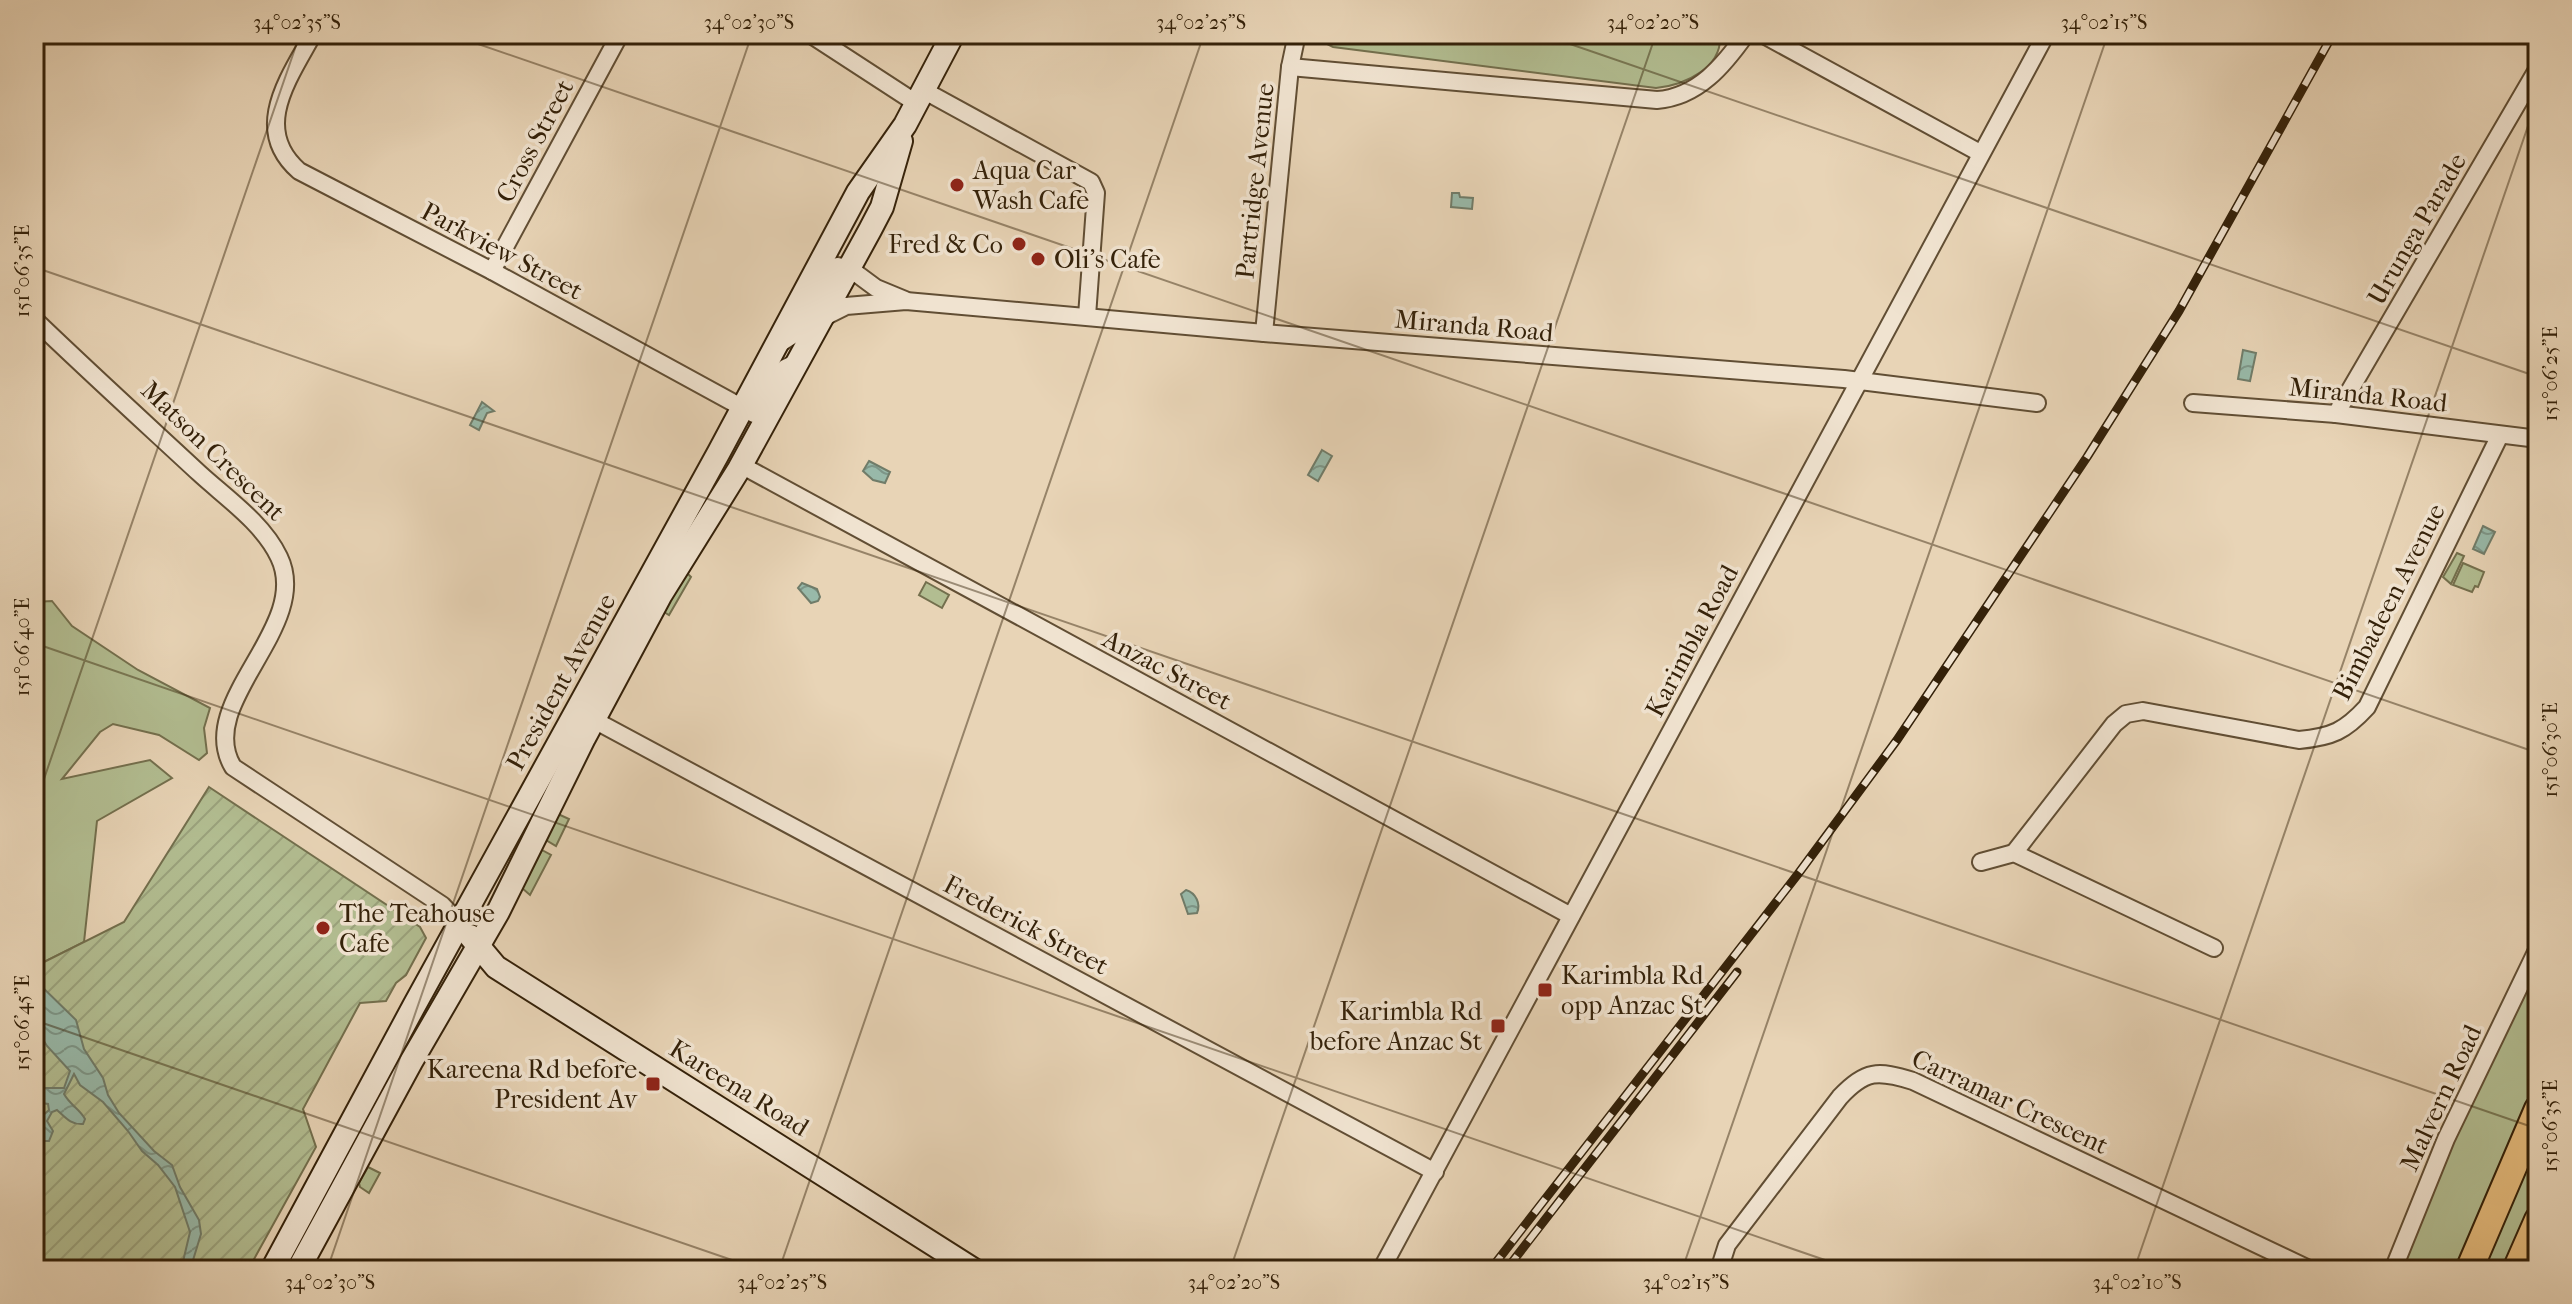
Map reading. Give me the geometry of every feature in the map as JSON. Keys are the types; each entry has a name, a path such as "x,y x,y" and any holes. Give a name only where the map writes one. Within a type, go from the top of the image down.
{"main road":[{"name":"President Avenue","path":"272,1270 858,192 905,125 953,34"},
{"name":"President Avenue","path":"298,1270 535,841 594,720 660,596 741,465 882,207 905,125"},
{"name":"Matson Crescent","path":"460,924 478,947"},
{"name":"Kareena Road","path":"478,947 496,967 974,1270"},
{"path":"2469,1270 2538,1109"},
{"path":"2516,1270 2538,1220"}],"street":[{"name":"Parkview Street","path":"313,34 277,106 276,138 290,164 308,177 492,271 743,408"},
{"name":"Cross Street","path":"492,271 620,34"},
{"path":"810,34 920,96 1091,182 1096,193 1087,316"},
{"name":"Partridge Avenue","path":"1264,333 1290,67 1297,34"},
{"path":"1290,67 1657,100 1689,92 1705,81 1718,70 1746,34"},
{"path":"1762,34 1980,153"},
{"name":"Karimbla Road","path":"1381,1270 2046,34"},
{"name":"Urunga Parade","path":"2336,414 2538,68"},
{"path":"776,346 796,333 829,272 838,266 849,268"},
{"name":"Miranda Road","path":"849,268 876,288 906,301"},
{"name":"Miranda Road","path":"822,319 846,306 906,301 1859,380 2037,403"},
{"name":"Matson Crescent","path":"34,319 249,519 279,558 284,575 283,603 239,694 224,735 225,750 233,767 437,902 460,924"},
{"path":"743,408 754,414 778,373 788,364 798,363"},
{"name":"Miranda Road","path":"2193,403 2336,414 2538,439"},
{"name":"Bimbadeen Avenue","path":"2014,853 2114,724 2126,714 2143,711 2299,740 2325,738 2349,727 2367,707 2500,435"},
{"name":"Anzac Street","path":"741,465 1571,916"},
{"name":"Frederick Street","path":"594,720 1435,1172"},
{"path":"1981,862 2014,853 2214,948"},
{"name":"Malvern Road","path":"2393,1270 2446,1139 2538,948"},
{"name":"Carramar Crescent","path":"1719,1270 1727,1245 1840,1097 1856,1080 1874,1073 1913,1081 2311,1270"}],"shaded area":[{"path":"1321,34 1720,34 1715,56 1700,73 1679,83 1656,88 1333,47"},
{"path":"2457,553 2464,556 2451,584 2443,577"},
{"path":"2463,563 2484,572 2478,587 2475,586 2472,592 2453,585"},
{"path":"686,572 691,577 669,615 664,612"},
{"path":"926,582 949,595 942,608 919,595"},
{"path":"52,601 72,626 138,670 210,708 204,728 207,753 199,760 159,735 113,724 100,732 62,779 150,760 172,778 97,821 84,942 34,967 34,602"},
{"path":"209,787 420,927 426,938 406,975 396,983 386,1001 360,1003 303,1109 316,1147 248,1270 34,1270 34,967 124,922"},
{"path":"558,814 569,819 556,846 546,840"},
{"path":"542,850 551,855 530,895 522,888"},
{"path":"2538,948 2538,1220 2516,1270 2393,1270"},
{"path":"368,1167 380,1173 369,1193 359,1183"}],"water":[{"path":"1452,193 1473,198 1472,209 1451,207"},
{"path":"2243,350 2256,353 2250,381 2238,379"},
{"path":"482,402 494,411 487,413 479,430 470,425"},
{"path":"1322,450 1332,456 1318,481 1308,475"},
{"path":"869,461 890,472 885,483 873,480 863,471"},
{"path":"2483,526 2495,532 2484,554 2473,549"},
{"path":"802,583 817,589 818,601 811,603 798,588"},
{"path":"1186,890 1197,899 1197,913 1188,914 1181,894"},
{"path":"34,979 76,1020 84,1049 103,1078 108,1095 119,1113 154,1151 172,1165 180,1187 199,1220 201,1234 190,1270 181,1270 190,1232 175,1187 103,1102 80,1085 74,1074 64,1094 85,1119 83,1124 72,1122 57,1110 47,1121 53,1131 49,1141 34,1135 34,1118 41,1117 49,1110 48,1104 34,1102 34,1081 45,1088 64,1088 70,1071 47,1046 34,1025"}],"railway":[{"path":"1490,1270 1798,874 1897,740 2087,457 2179,311 2333,34"},
{"path":"1506,1270 1737,972"}],"place":[{"name":"Aqua Car Wash Cafe","path":"957,185"},
{"name":"Fred & Co","path":"1019,244"},
{"name":"Oli's Cafe","path":"1038,259"},
{"name":"The Teahouse Cafe","path":"323,928"},
{"name":"Karimbla Rd opp Anzac St","path":"1545,990"},
{"name":"Karimbla Rd before Anzac St","path":"1498,1026"},
{"name":"Kareena Rd before President Av","path":"653,1084"}]}
